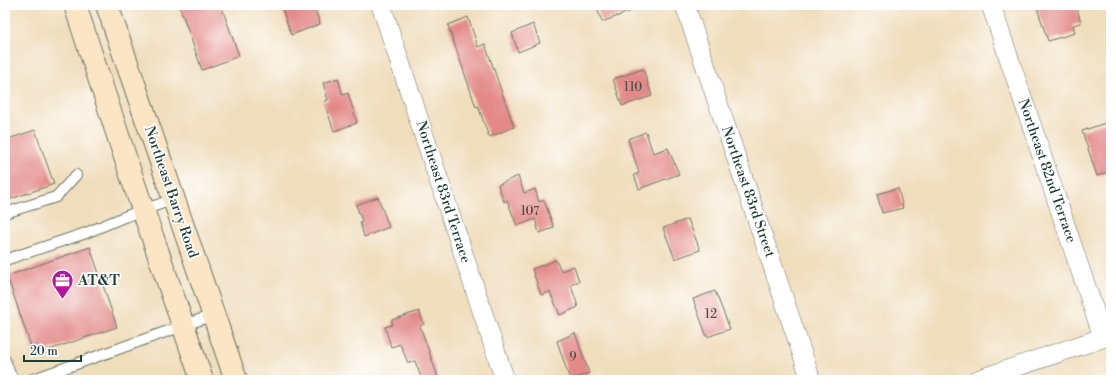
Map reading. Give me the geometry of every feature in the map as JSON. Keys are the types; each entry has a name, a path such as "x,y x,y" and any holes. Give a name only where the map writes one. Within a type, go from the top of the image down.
{"main road":[{"path":"75,5 202,380"},
{"name":"Northeast Barry Road","path":"107,5 236,380"}],"street":[{"name":"Northeast 83rd Terrace","path":"381,5 505,380"},
{"name":"Northeast 83rd Street","path":"684,5 812,380"},
{"name":"Northeast 82nd Terrace","path":"991,5 1107,336"},
{"path":"977,380 1107,336"}],"lane":[{"path":"5,213 56,197 76,176"},
{"path":"5,260 86,233 174,199"},
{"path":"31,380 213,315"},
{"path":"5,360 10,374 15,380"}],"building":[{"path":"179,5 221,5 239,56 202,70"},
{"path":"281,5 314,5 320,24 291,35"},
{"path":"596,5 642,5 642,7 602,22"},
{"path":"1036,5 1076,5 1081,23 1073,25 1075,33 1048,41"},
{"path":"468,17 478,47 485,44 514,127 489,137 478,106 476,107 448,25"},
{"path":"533,24 540,43 518,52 512,33"},
{"path":"643,69 652,96 622,106 613,79"},
{"path":"338,78 343,95 348,93 357,123 334,131 324,102 328,100 323,83"},
{"path":"1111,121 1111,171 1097,176 1082,131"},
{"path":"35,130 54,184 5,201 5,140"},
{"path":"646,132 653,153 668,148 679,174 639,189 634,175 639,173 628,139"},
{"path":"518,176 524,193 535,189 539,202 544,200 554,228 539,233 535,219 517,226 507,200 504,202 498,185"},
{"path":"898,188 903,208 882,213 877,194"},
{"path":"378,197 389,227 364,237 360,222 362,221 356,205"},
{"path":"688,219 700,250 675,259 663,228"},
{"name":"AT&T","path":"90,247 117,327 34,355 7,276"},
{"path":"556,260 561,271 574,266 579,281 571,285 578,307 560,315 550,292 541,295 532,269"},
{"path":"715,291 730,329 707,337 693,299"},
{"path":"419,311 424,324 420,326 439,380 422,380 415,361 408,363 400,344 391,347 385,327 392,325 392,320"},
{"path":"575,333 589,373 570,380 557,341"}],"place":[{"name":"AT&T","path":"62,300"}]}
